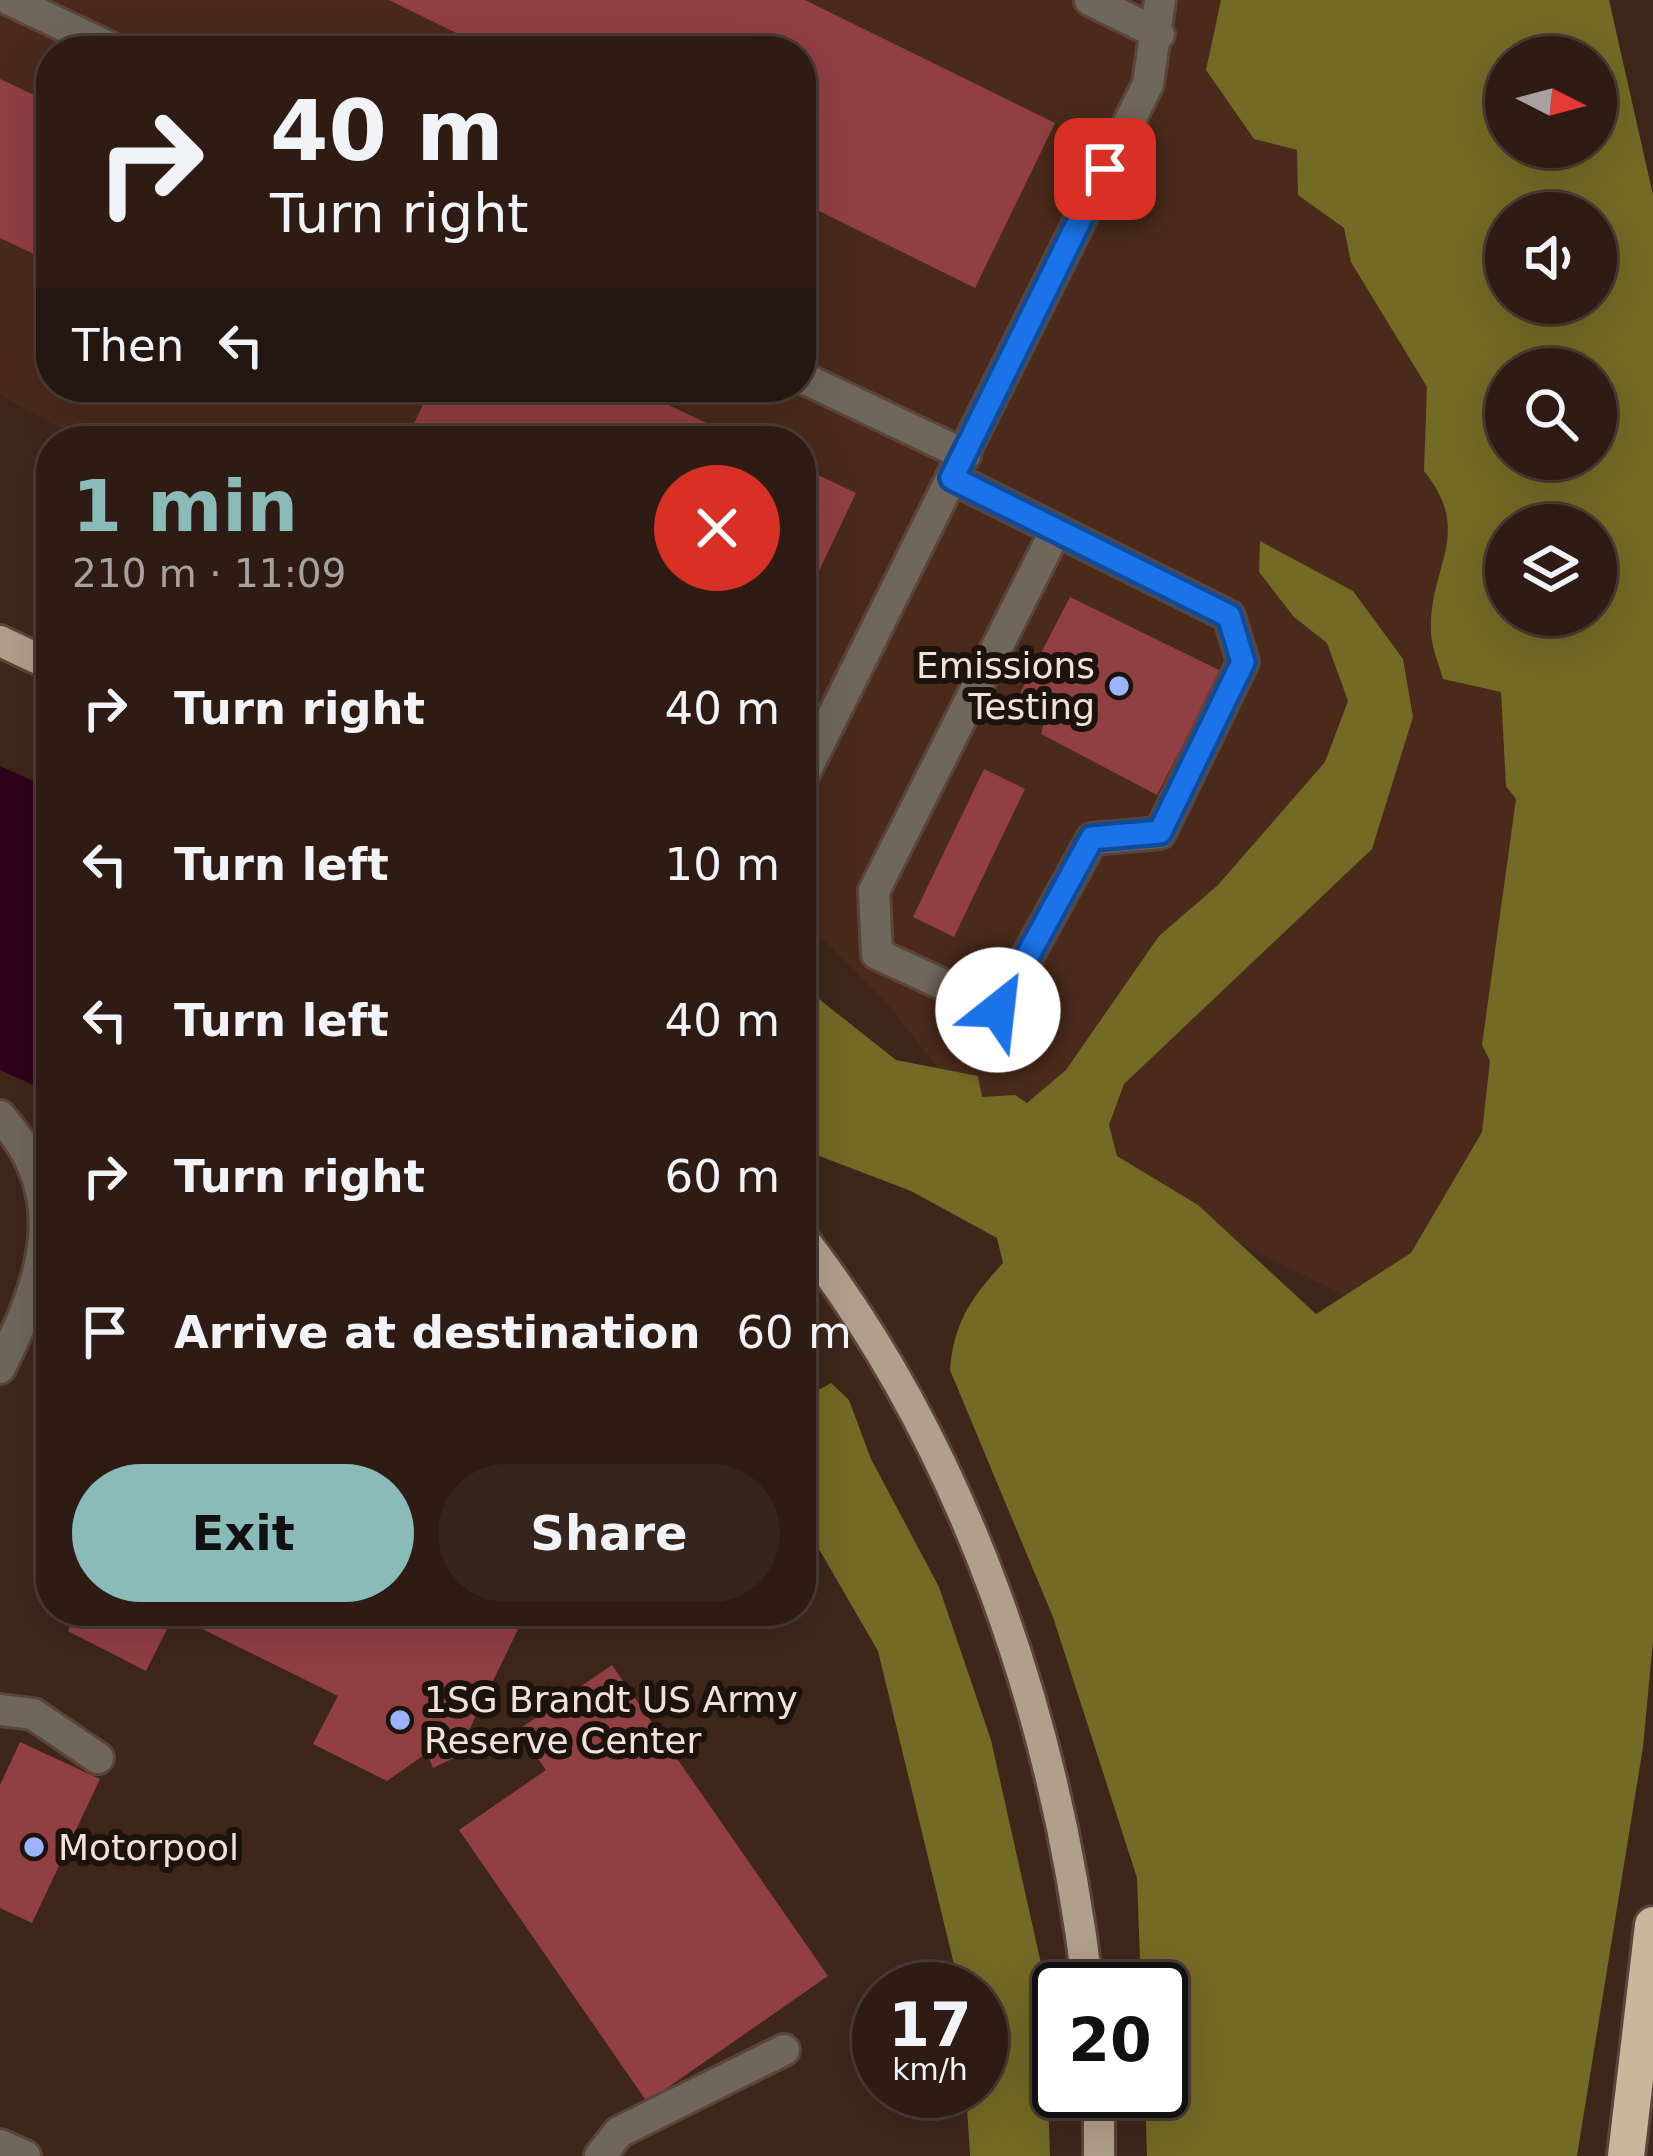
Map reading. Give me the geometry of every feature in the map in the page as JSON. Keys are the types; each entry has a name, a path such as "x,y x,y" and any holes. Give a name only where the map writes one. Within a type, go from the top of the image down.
{"highway":[{"path":"1626,2156 1653,1925"},
{"path":"1648,2156 1653,2124"}],"main road":[{"path":"0,641 36,657"},
{"path":"816,1260 916,1418 988,1578 1035,1704 1074,1870 1085,1962"},
{"path":"1099,2118 1099,2156"}],"lane":[{"path":"10,0 86,36"},
{"path":"1090,0 1160,34"},
{"path":"816,750 1148,83 1160,34 1160,0"},
{"path":"816,386 1057,530 1229,616 1243,662 1160,832 1092,838 998,1010 877,954 874,891 1057,530"},
{"path":"0,1116 28,1150 36,1185"},
{"path":"0,1368 36,1287"},
{"path":"0,1710 33,1714 98,1758"},
{"path":"600,2156 619,2132 784,2050"},
{"path":"0,2145 25,2156"}],"shaded area":[{"path":"0,0 1388,0 1485,353 1485,480 1506,480 1506,504 1485,504 1485,636 1529,636 1488,1367 969,1108 885,1001 816,932 816,426 56,426 0,395"},
{"path":"1221,0 1609,0 1653,195 1653,1641 1643,1747 1577,2156 1147,2156 1146,2118 1188,2118 1188,1962 1140,1962 1137,1878 1053,1617 950,1370 955,1338 966,1312 1003,1263 997,1238 911,1191 816,1155 816,997 896,1060 978,1076 982,1097 1015,1095 1027,1103 1066,1070 1159,936 1218,885 1325,762 1348,701 1327,643 1294,617 1259,572 1260,541 1353,591 1403,659 1413,717 1372,849 1124,1084 1109,1125 1117,1156 1198,1205 1316,1314 1411,1253 1482,1132 1490,1061 1482,1045 1516,799 1506,786 1501,692 1443,679 1431,633 1448,532 1439,493 1424,471 1427,387 1351,262 1344,228 1298,195 1297,150 1254,139 1206,70"},
{"path":"0,766 36,782 36,1086 0,1070"},
{"path":"831,1383 849,1400 871,1459 939,1587 991,1740 1041,1962 1032,1962 1032,2118 1049,2118 1050,2156 970,2156 968,2118 1008,2118 1008,1962 953,1962 878,1651 816,1544 816,1392"}],"building":[{"path":"389,0 805,0 1055,123 975,288 816,209 816,36 462,36"},
{"path":"0,79 36,96 36,255 0,238"},
{"path":"424,402 662,402 713,426 413,426"},
{"path":"816,474 856,493 816,577"},
{"name":"Emissions Testing","path":"1070,597 1221,671 1157,795 1041,734 1045,718 1016,701"},
{"path":"984,769 1025,789 954,937 913,917"},
{"name":"1SG Brandt US Army Reserve Center","path":"70,1626 168,1626 146,1671 68,1631"},
{"name":"1SG Brandt US Army Reserve Center","path":"196,1626 520,1626 456,1757 433,1768 427,1753 387,1781 313,1744 338,1696"},
{"path":"612,1665 828,1976 647,2102 459,1830 546,1770 518,1730"},
{"name":"Motorpool","path":"20,1742 100,1779 32,1923 0,1908 0,1785"}],"place":[{"name":"Emissions Testing","path":"1119,686"},
{"name":"1SG Brandt US Army Reserve Center","path":"400,1720"},
{"name":"Motorpool","path":"34,1847"}],"route":[{"path":"998,1010 1092,838 1160,832 1243,662 1229,616 952,478 1105,169"}]}
